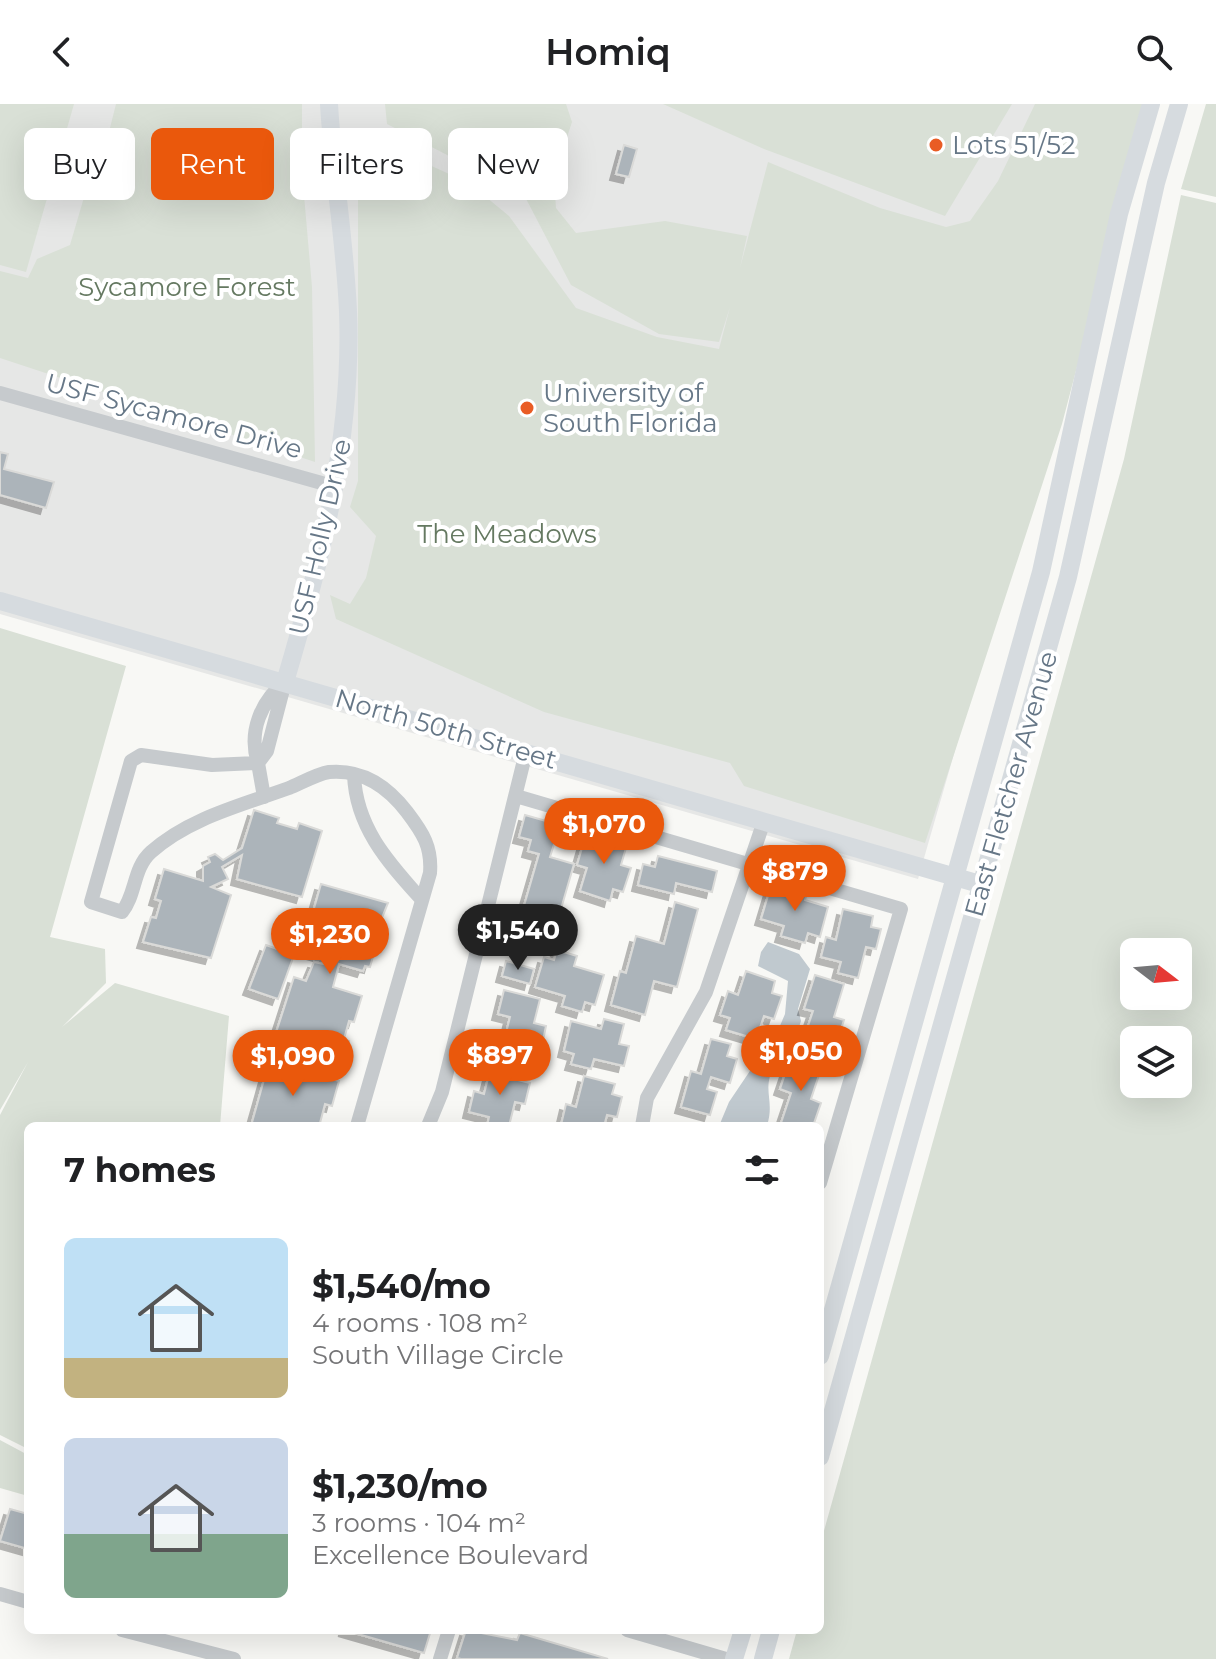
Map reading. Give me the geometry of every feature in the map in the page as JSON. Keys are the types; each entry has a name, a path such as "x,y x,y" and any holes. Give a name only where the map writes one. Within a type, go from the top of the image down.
{"main road":[{"name":"USF Holly Drive","path":"285,682 336,487 345,426 348,310 329,104"},
{"name":"East Fletcher Avenue","path":"824,1342 1041,572 1119,214 1151,104"},
{"name":"East Fletcher Avenue","path":"824,1443 1068,577 1156,183 1179,104"},
{"name":"North 50th Street","path":"0,601 983,885"},
{"path":"734,1659 742,1634"},
{"path":"763,1659 770,1634"}],"street":[{"name":"USF Sycamore Drive","path":"0,393 336,487"},
{"path":"264,797 253,746 266,697 285,682"},
{"path":"430,1122 442,1092 526,752"},
{"path":"258,763 212,765 141,755 131,761 91,902 122,912 139,867 148,854 207,817 328,772 365,777 391,790 425,836 431,857 422,900 358,1122"},
{"path":"354,775 355,800 366,827 386,860 422,900"},
{"path":"516,796 749,867 901,909 824,1169"},
{"path":"643,1122 647,1098 706,992 764,821"},
{"path":"0,1594 24,1601"},
{"path":"137,1634 234,1659"},
{"path":"440,1659 448,1634"},
{"path":"641,1634 726,1659"}],"shaded area":[{"name":"University of South Florida","path":"0,104 1141,104 918,879 0,614"},
{"path":"768,942 799,954 810,969 798,1009 801,1021 794,1042 783,1047 774,1040 785,1014 788,981 758,966 761,952"},
{"path":"760,1056 771,1062 782,1061 778,1075 770,1076 768,1122 721,1122 729,1102"}],"green space":[{"path":"0,104 74,104 67,128 24,128 24,200 47,200 26,272 0,265"},
{"name":"Sycamore Forest","path":"116,104 302,104 302,128 290,128 290,200 304,200 312,287 315,462 0,358 0,271 28,278 37,259 70,245 83,200 135,200 135,128 110,128"},
{"path":"385,104 566,104 572,122 568,134 568,128 448,128 448,155 432,147 432,128 395,128 387,124"},
{"path":"663,104 1012,104 945,216 764,149"},
{"name":"The Meadows","path":"1035,104 1146,104 1062,424 925,843 744,786 730,763 544,712 336,619 330,595 350,604 366,578 376,536 350,507 358,481 358,200 432,200 432,166 448,173 448,200 490,200 509,216 576,308 657,337 719,349 730,307 719,342 659,334 571,285 527,200 555,200 556,208 576,233 665,221 747,236 740,268 768,162 880,208 946,227 970,221 998,181"},
{"path":"1206,104 1216,104 1216,197 1181,189"},
{"path":"1181,195 1216,203 1216,1659 789,1659 796,1634 824,1634 824,1531 1124,459"},
{"path":"0,628 126,666 50,937 105,949 106,983 62,1027 115,983 229,1016 220,1122 24,1122 24,1447 0,1435 0,1115 28,1062 0,1110"},
{"path":"0,1440 24,1453 24,1495 0,1488"}],"building":[{"path":"624,145 637,149 629,177 616,174"},
{"path":"0,452 8,454 4,469 54,482 46,508 0,495"},
{"path":"254,810 279,818 277,823 297,829 299,823 322,831 302,897 237,879 242,855 222,867 228,879 211,887 231,895 211,958 143,942 151,917 156,918 161,901 155,899 164,869 203,881 203,866 210,862 208,857 215,854 223,860 242,848"},
{"path":"525,815 560,825 550,857 574,864 552,940 517,930 539,854 528,851 531,840 519,837"},
{"path":"598,832 628,841 621,865 631,868 623,892 613,889 610,901 580,891 587,868 577,865 584,841 594,844"},
{"path":"658,856 717,871 712,892 676,883 674,894 638,885 643,864 655,867"},
{"path":"785,883 808,890 805,900 828,907 820,937 808,933 805,943 781,936 784,926 761,919 770,889 781,893"},
{"path":"321,884 388,903 371,945 376,946 370,967 365,966 363,971 339,964 333,987 362,996 354,1022 349,1021 344,1039 349,1041 341,1067 276,1045 274,1039 294,977 306,981 314,962 324,964 326,957 302,950"},
{"path":"675,902 698,909 677,987 654,981 645,1015 611,1005 620,971 626,973 636,936 664,944"},
{"path":"843,909 873,916 871,927 881,929 876,949 866,947 858,978 838,973 841,962 821,957 826,937 836,940"},
{"path":"266,945 294,955 278,999 249,989"},
{"path":"557,950 577,956 574,966 604,975 595,1005 585,1002 582,1012 562,1006 565,996 535,987 544,957 554,960"},
{"path":"506,961 534,969 530,984 502,976"},
{"path":"746,971 775,981 772,993 782,996 774,1019 764,1016 756,1039 726,1030 730,1018 720,1015 728,991 738,995"},
{"path":"815,975 844,984 834,1017 844,1020 833,1054 802,1044 813,1011 804,1009"},
{"path":"504,990 540,999 534,1023 546,1026 541,1050 528,1047 525,1059 501,1053 510,1017 498,1014"},
{"path":"604,1019 624,1024 619,1044 629,1046 624,1066 594,1059 591,1069 571,1064 574,1054 564,1051 571,1021 601,1029"},
{"path":"711,1039 731,1044 727,1056 737,1059 730,1083 711,1077 707,1089 717,1092 710,1115 681,1107 691,1071 701,1074"},
{"path":"791,1056 822,1066 811,1099 821,1103 814,1122 781,1122 791,1093 780,1089"},
{"path":"269,1062 339,1081 332,1106 325,1104 320,1122 252,1122"},
{"path":"492,1063 512,1068 510,1078 530,1083 525,1104 515,1102 510,1122 488,1122 489,1117 469,1112 474,1091 484,1094"},
{"path":"584,1076 615,1084 612,1094 622,1097 617,1117 607,1115 605,1122 562,1122 566,1104 576,1107"},
{"path":"10,1509 24,1513 24,1548 0,1541"},
{"path":"358,1634 430,1634 424,1653"},
{"path":"465,1634 486,1634 517,1640 520,1634 523,1634 608,1659 461,1659 457,1658"}],"place":[{"name":"Lots 51/52","path":"936,145"},
{"name":"University of South Florida","path":"527,408"}]}
